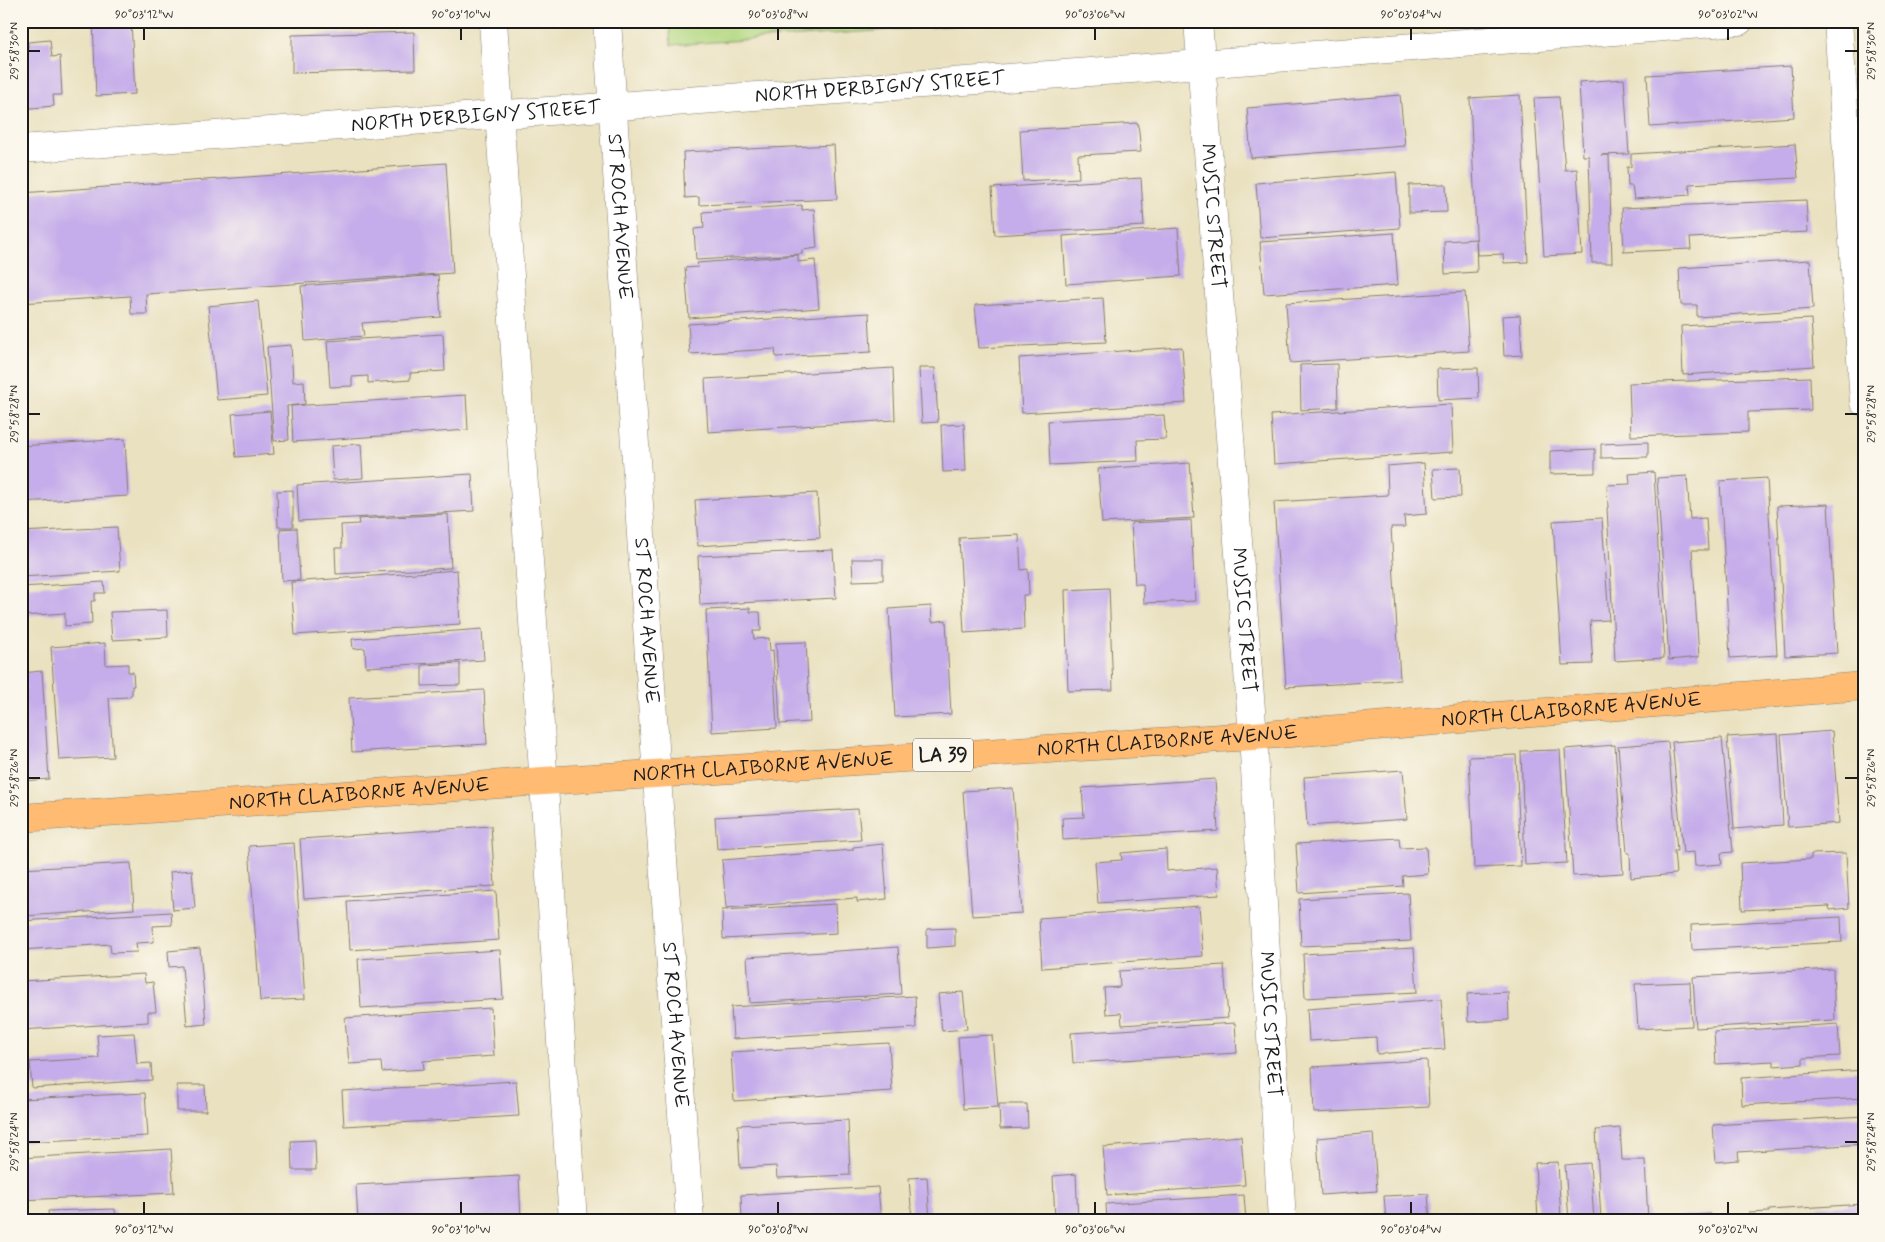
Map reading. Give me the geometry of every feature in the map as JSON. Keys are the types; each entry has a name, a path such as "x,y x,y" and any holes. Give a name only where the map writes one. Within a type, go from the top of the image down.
{"main road":[{"name":"NORTH CLAIBORNE AVENUE","path":"21,818 543,781 1253,736 1864,686"}],"street":[{"path":"492,21 573,1221"},
{"name":"ST ROCH AVENUE","path":"607,21 657,774 690,1221"},
{"name":"MUSIC STREET","path":"1198,21 1253,736 1282,1221"},
{"name":"NORTH DERBIGNY STREET","path":"21,150 1202,64 1738,21"},
{"path":"1838,21 1864,402"}],"green space":[{"path":"669,21 1020,21 671,45"}],"building":[{"path":"93,21 131,21 135,94 96,96"},
{"path":"414,32 415,70 292,73 292,35"},
{"path":"50,40 52,57 60,56 62,95 53,95 54,106 21,109 21,54 28,54 28,42"},
{"path":"1791,66 1794,117 1650,127 1647,75"},
{"path":"1624,79 1629,154 1601,155 1609,155 1612,263 1592,263 1589,156 1583,156 1579,82"},
{"path":"1400,95 1405,146 1251,158 1247,108"},
{"path":"1520,95 1528,262 1504,263 1503,254 1477,255 1470,98"},
{"path":"1559,97 1565,170 1577,169 1582,254 1544,256 1534,98"},
{"path":"1138,123 1141,152 1078,155 1079,178 1023,181 1020,130"},
{"path":"1795,144 1798,178 1689,184 1690,195 1634,199 1632,186 1628,186 1627,167 1631,167 1631,154"},
{"path":"834,145 837,199 699,205 699,197 685,198 683,152"},
{"path":"446,163 453,273 146,294 147,314 131,314 130,296 21,303 21,193"},
{"path":"1396,172 1400,228 1260,238 1256,183"},
{"path":"1141,178 1144,226 995,235 992,188"},
{"path":"1446,184 1447,212 1409,213 1409,185"},
{"path":"1806,200 1808,232 1690,238 1691,249 1624,252 1622,208"},
{"path":"802,205 802,210 814,209 817,248 802,250 802,254 696,260 694,229 704,228 703,212"},
{"path":"1178,228 1181,276 1066,284 1063,236"},
{"path":"1394,233 1398,285 1264,294 1260,242"},
{"path":"1476,239 1477,272 1445,274 1444,241"},
{"path":"798,255 798,262 815,260 819,308 689,318 685,268 698,267 697,263"},
{"path":"1810,260 1813,309 1697,317 1697,305 1681,305 1679,268"},
{"path":"438,275 441,317 362,323 364,336 305,341 301,286"},
{"path":"1465,292 1469,351 1290,363 1286,303"},
{"path":"1103,298 1106,342 979,348 975,305"},
{"path":"258,301 267,396 217,400 208,306"},
{"path":"869,313 871,352 776,357 775,349 690,354 688,324"},
{"path":"1520,315 1522,355 1504,356 1502,316"},
{"path":"1811,319 1814,366 1683,375 1681,326"},
{"path":"443,334 445,371 410,373 410,380 368,383 368,376 352,377 352,386 330,387 327,341"},
{"path":"291,345 293,382 304,381 305,404 287,406 289,440 274,441 267,347"},
{"path":"1182,347 1186,403 1022,413 1019,358"},
{"path":"1337,364 1338,408 1301,410 1300,365"},
{"path":"893,368 895,420 708,432 705,379"},
{"path":"919,368 935,368 938,422 922,423"},
{"path":"1478,368 1479,398 1438,400 1437,369"},
{"path":"1810,377 1811,410 1748,412 1748,432 1631,436 1629,383"},
{"path":"466,395 468,430 293,442 291,406"},
{"path":"1451,404 1453,452 1274,464 1271,415"},
{"path":"270,411 274,454 236,457 232,414"},
{"path":"1164,415 1166,439 1137,440 1138,461 1050,465 1048,421"},
{"path":"964,424 966,471 943,472 941,425"},
{"path":"125,439 128,496 21,502 21,446"},
{"path":"1648,442 1648,457 1601,458 1601,444"},
{"path":"361,444 363,478 333,480 331,446"},
{"path":"1595,449 1595,473 1550,474 1550,451"},
{"path":"1190,463 1194,518 1102,523 1098,469"},
{"path":"1424,463 1427,514 1404,516 1405,527 1391,527 1400,680 1286,687 1274,502 1388,495 1387,466"},
{"path":"1460,468 1461,497 1435,498 1433,469"},
{"path":"1654,472 1664,658 1615,661 1607,485 1630,484 1629,474"},
{"path":"472,474 474,511 299,521 297,485"},
{"path":"1687,476 1690,519 1706,518 1708,550 1692,550 1699,657 1669,660 1657,478"},
{"path":"1767,478 1777,655 1730,658 1720,481"},
{"path":"293,490 293,527 278,527 277,491"},
{"path":"817,493 820,538 698,546 695,500"},
{"path":"1828,504 1837,653 1785,656 1777,506"},
{"path":"448,514 451,568 336,574 335,548 342,548 341,525 359,524 358,519"},
{"path":"1602,518 1609,620 1590,621 1593,664 1562,665 1553,521"},
{"path":"1191,520 1195,601 1144,603 1143,584 1135,584 1131,523"},
{"path":"117,527 120,571 21,577 21,532"},
{"path":"297,528 300,580 282,581 280,529"},
{"path":"1019,535 1021,570 1028,569 1029,595 1023,595 1024,629 964,633 959,538"},
{"path":"833,550 836,598 700,605 698,556"},
{"path":"852,559 883,559 883,580 853,581"},
{"path":"457,570 460,624 295,635 291,582"},
{"path":"104,582 105,593 95,593 95,601 91,601 92,624 65,626 65,613 21,616 21,587"},
{"path":"1109,588 1113,690 1068,691 1065,590"},
{"path":"931,606 932,622 946,620 951,714 895,717 889,609"},
{"path":"750,608 750,612 760,612 761,631 753,631 754,639 769,638 770,651 773,650 777,728 712,732 706,610"},
{"path":"167,610 168,637 112,640 110,612"},
{"path":"482,629 484,660 366,667 365,648 353,649 352,639"},
{"path":"806,642 810,722 780,724 776,643"},
{"path":"105,643 106,665 128,664 128,672 133,672 134,686 132,686 132,694 128,697 109,698 113,757 59,760 51,647"},
{"path":"460,663 460,685 422,686 422,665"},
{"path":"42,671 49,779 21,781 21,673"},
{"path":"484,690 487,744 352,752 349,698"},
{"path":"1832,731 1839,823 1788,827 1781,735"},
{"path":"1778,734 1783,825 1734,829 1727,737"},
{"path":"1722,738 1733,852 1721,853 1722,864 1695,866 1694,852 1683,853 1672,742"},
{"path":"1668,742 1677,851 1674,851 1676,874 1631,878 1630,853 1627,853 1618,746"},
{"path":"1615,745 1623,873 1573,876 1565,749"},
{"path":"1560,750 1567,863 1525,865 1521,751"},
{"path":"1516,755 1521,866 1474,868 1469,757"},
{"path":"1403,770 1407,819 1307,826 1304,777"},
{"path":"1215,779 1218,831 1063,840 1062,818 1084,817 1082,788"},
{"path":"1013,788 1022,913 972,916 963,791"},
{"path":"858,809 861,840 717,849 715,817"},
{"path":"491,826 495,886 304,899 300,839"},
{"path":"1399,838 1400,848 1426,847 1428,874 1402,876 1403,886 1299,893 1296,844"},
{"path":"294,843 305,999 260,1001 249,846"},
{"path":"883,844 887,899 857,902 857,898 726,908 722,860 853,850 853,847"},
{"path":"1166,849 1167,871 1217,867 1219,895 1098,903 1095,862 1122,860 1121,853"},
{"path":"1846,853 1849,908 1830,910 1829,906 1742,910 1740,863 1811,859 1811,854"},
{"path":"131,863 134,909 23,916 21,869"},
{"path":"192,870 195,908 173,910 170,872"},
{"path":"496,891 499,940 350,950 347,901"},
{"path":"1408,893 1411,941 1301,946 1299,899"},
{"path":"836,904 837,933 723,939 722,910"},
{"path":"1199,906 1203,956 1042,968 1039,918"},
{"path":"171,912 172,925 153,926 154,942 136,943 137,952 111,953 110,944 21,950 21,921"},
{"path":"1841,917 1842,942 1692,950 1691,925"},
{"path":"955,928 955,946 927,948 927,929"},
{"path":"898,947 901,994 750,1003 747,957"},
{"path":"200,948 206,1024 187,1026 182,966 169,967 168,951"},
{"path":"1414,948 1417,992 1305,998 1303,954"},
{"path":"500,950 503,999 361,1008 358,959"},
{"path":"1224,965 1228,1018 1122,1025 1121,1013 1106,1014 1104,988 1120,987 1119,971"},
{"path":"1833,969 1835,1020 1696,1028 1693,977"},
{"path":"144,974 145,983 153,982 156,1012 148,1012 148,1022 21,1030 21,981"},
{"path":"1690,982 1692,1026 1638,1029 1635,984"},
{"path":"963,992 967,1029 942,1031 938,994"},
{"path":"1508,992 1509,1020 1468,1022 1467,994"},
{"path":"915,996 916,1028 733,1039 731,1007"},
{"path":"1441,999 1445,1049 1377,1054 1376,1037 1309,1041 1307,1009"},
{"path":"491,1008 494,1056 423,1061 424,1069 382,1072 381,1062 349,1064 345,1018"},
{"path":"1235,1023 1237,1053 1073,1063 1071,1033"},
{"path":"1838,1024 1840,1056 1803,1058 1803,1064 1774,1066 1774,1061 1716,1064 1714,1032"},
{"path":"134,1033 137,1064 151,1063 152,1080 32,1088 30,1062 99,1058 97,1035"},
{"path":"992,1035 998,1107 963,1109 958,1037"},
{"path":"889,1043 892,1091 734,1101 731,1052"},
{"path":"1427,1060 1429,1107 1314,1113 1312,1067"},
{"path":"1864,1070 1864,1098 1742,1105 1741,1078"},
{"path":"516,1081 519,1116 344,1126 342,1091"},
{"path":"177,1085 205,1085 206,1111 177,1111"},
{"path":"145,1093 148,1136 21,1142 21,1099"},
{"path":"999,1104 1027,1104 1028,1128 1000,1129"},
{"path":"1864,1116 1864,1144 1738,1152 1739,1160 1716,1162 1713,1125"},
{"path":"848,1120 850,1175 777,1178 776,1166 740,1168 738,1125"},
{"path":"1620,1128 1622,1160 1645,1160 1648,1221 1601,1221 1596,1130"},
{"path":"1373,1133 1377,1191 1321,1195 1317,1138"},
{"path":"1241,1136 1245,1185 1107,1195 1103,1147"},
{"path":"315,1140 316,1170 292,1170 291,1141"},
{"path":"171,1149 174,1193 21,1200 21,1158"},
{"path":"1558,1162 1561,1221 1538,1221 1535,1163"},
{"path":"1590,1163 1594,1221 1569,1221 1565,1165"},
{"path":"1076,1174 1078,1221 1055,1221 1053,1176"},
{"path":"519,1176 521,1219 488,1221 358,1221 356,1185"},
{"path":"927,1177 930,1221 912,1221 909,1178"},
{"path":"878,1187 881,1221 742,1221 741,1195"},
{"path":"1428,1194 1430,1221 1386,1221 1384,1196"},
{"path":"1244,1195 1246,1221 1107,1221 1106,1204"},
{"path":"1864,1204 1864,1221 1749,1221 1749,1213 1769,1212 1769,1210"},
{"path":"115,1209 116,1217 128,1216 128,1221 49,1221 48,1211"},
{"path":"1711,1214 1712,1221 1672,1221 1672,1217"},
{"path":"1530,1215 1530,1221 1500,1221 1500,1217"}]}
